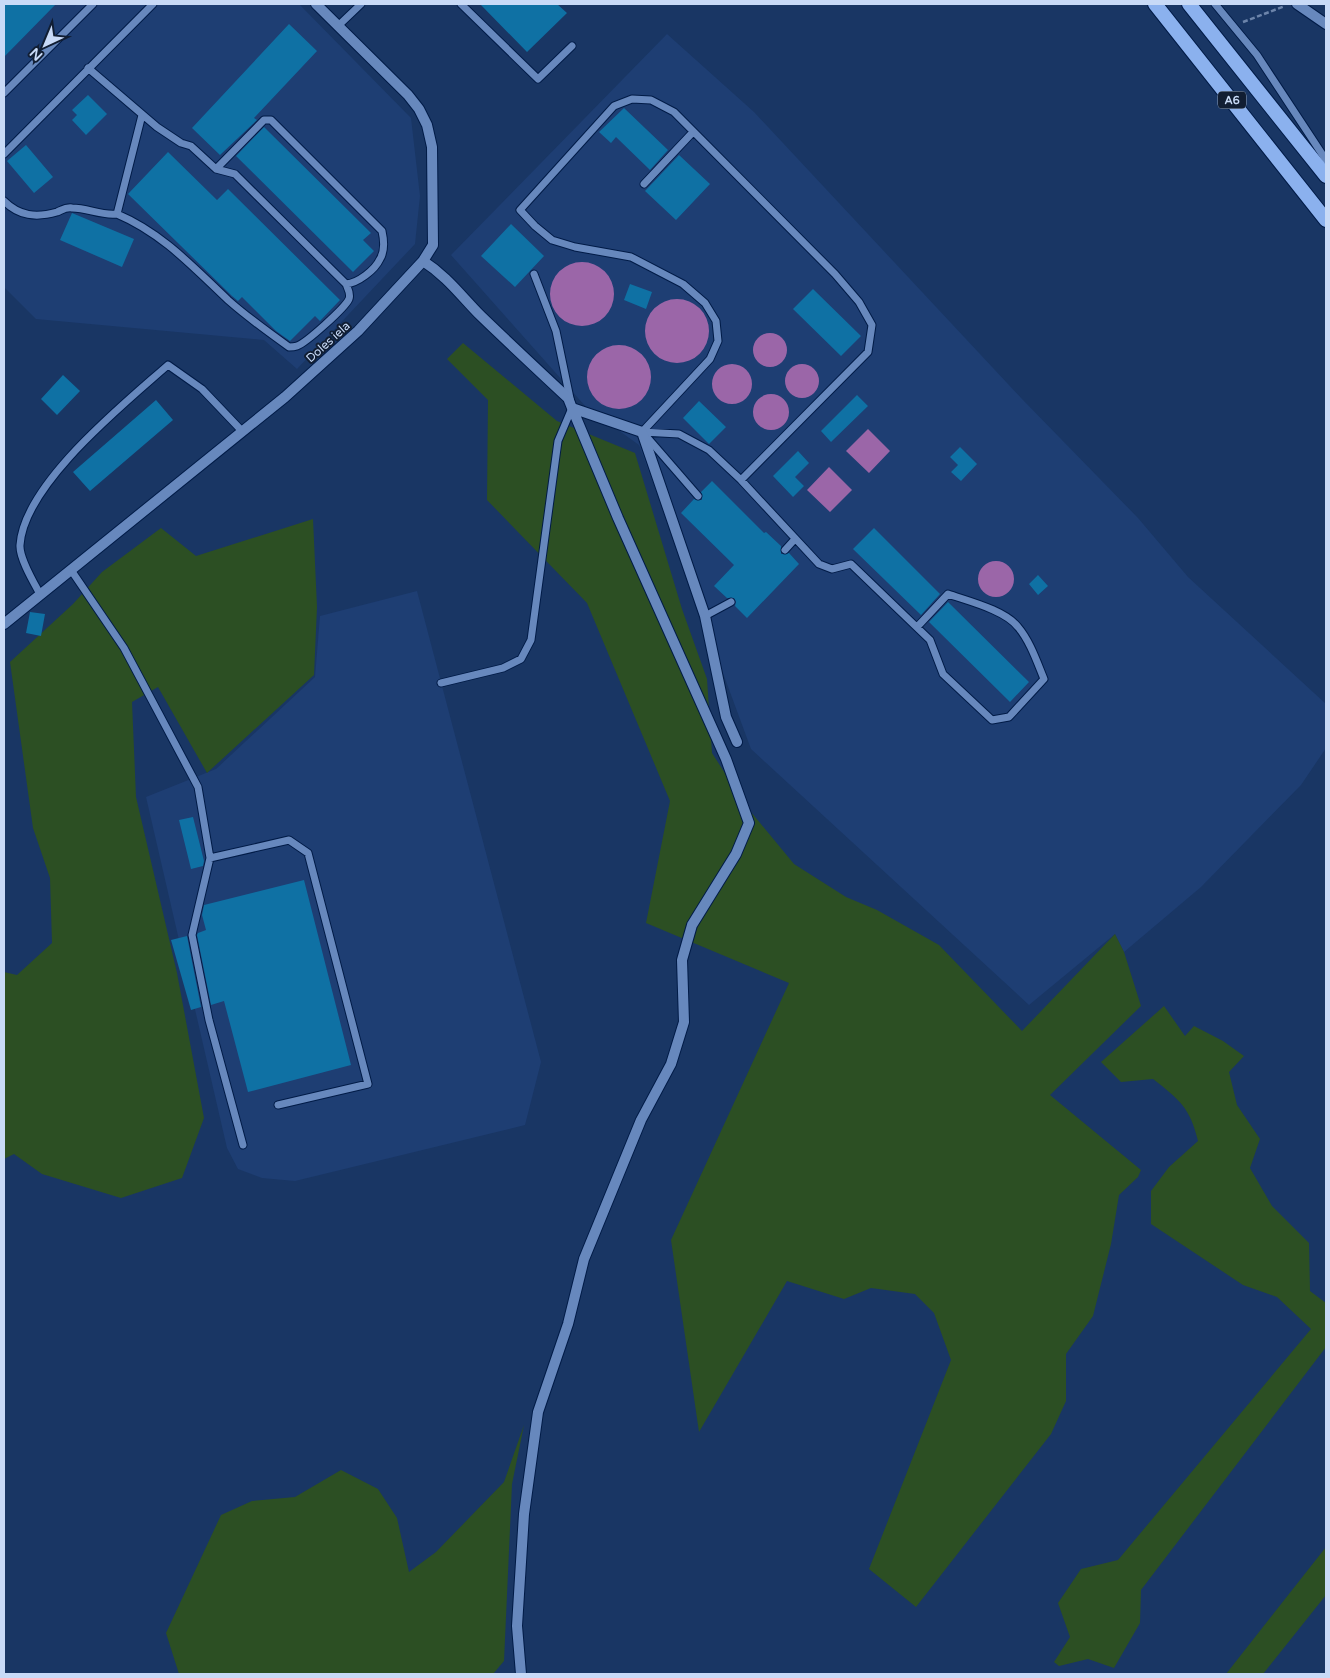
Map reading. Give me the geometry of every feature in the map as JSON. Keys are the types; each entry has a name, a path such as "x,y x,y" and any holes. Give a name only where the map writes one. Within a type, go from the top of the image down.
{"highway":[{"name":"A6","path":"1156,4 1326,220"},
{"name":"A6","path":"1189,4 1326,176"}],"street":[{"name":"Doles iela","path":"4,624 292,391 352,338 424,261 433,245 434,174 432,147 427,125 419,109 408,95 316,4"},
{"path":"1297,4 1326,24"},
{"path":"424,261 444,274 496,331 568,398 618,518 726,759 749,823 736,854 692,926 682,960 684,1022 671,1064 641,1120 584,1259 568,1324 538,1412 523,1523 517,1626 521,1674"},
{"path":"572,408 642,432 705,616 726,717 737,742"}],"lane":[{"path":"4,94 93,4"},
{"path":"4,154 153,4"},
{"path":"338,26 361,4"},
{"path":"461,4 538,79 572,46"},
{"path":"1215,4 1257,55 1326,160"},
{"path":"4,201 13,210 25,215 41,215 68,207 87,209 105,216 117,214 133,221 174,248 246,315 289,347 297,346 309,338 349,300 350,293 346,284 235,174 216,168 191,146 181,143 142,116 88,68"},
{"path":"642,432 710,359 718,341 716,322 704,303 683,284 631,257 575,247 552,240 520,210 614,106 632,99 651,100 674,112 835,274 859,302 872,325 868,352 741,480"},
{"path":"117,214 142,116"},
{"path":"216,168 264,120 271,120 382,231 384,243 380,259 354,284 346,284"},
{"path":"644,184 693,132"},
{"path":"441,683 503,668 521,658 530,640 558,441 572,408 556,331 534,274"},
{"path":"40,594 28,571 20,546 28,516 46,486 86,438 168,365 202,388 242,431"},
{"path":"642,432 679,434 708,450 741,480 819,564 832,569 851,564 930,640 943,674 992,720 1009,716 1044,679 1036,659 1018,626 1003,615 948,594 917,627"},
{"path":"642,432 698,496"},
{"path":"785,550 796,539"},
{"path":"71,570 124,648 198,787 210,858 192,935 209,1020 243,1145"},
{"path":"705,616 731,602"},
{"path":"210,858 289,840 308,853 368,1084 278,1105"}],"path":[{"path":"1234,26 1291,4"}],"shaded area":[{"path":"4,4 299,4 411,118 420,196 415,244 297,369 264,340 36,319 4,287"},
{"path":"667,34 754,112 1022,399 1138,518 1188,577 1326,704 1326,748 1301,785 1201,887 1124,952 1115,934 1029,1005 751,749 639,445 586,407 451,255"},
{"path":"582,262 594,264 605,271 612,282 614,294 612,306 605,317 594,324 582,326 570,324 559,317 552,306 550,294 552,282 559,271 570,264"},
{"path":"677,299 695,304 700,308 704,313 709,331 704,349 700,354 695,358 677,363 659,358 654,354 650,349 645,331 650,313 654,308 659,304"},
{"path":"770,333 777,334 782,338 786,343 786,357 782,362 777,366 770,367 763,366 758,362 754,357 753,350 754,343 758,338 763,334"},
{"path":"613,345 625,345 642,354 649,365 651,377 649,389 642,400 625,409 613,409 601,404 592,395 587,383 587,371 592,359 601,350"},
{"path":"736,364 743,367 749,373 752,384 751,392 743,401 736,404 728,404 721,401 713,392 712,380 715,373 724,365"},
{"path":"802,364 809,365 814,369 818,374 818,388 814,393 809,397 802,398 795,397 790,393 786,388 785,381 786,374 790,369 795,365"},
{"path":"771,394 778,395 784,399 788,405 788,419 784,425 778,429 771,430 764,429 758,425 754,419 753,412 754,405 758,399 764,395"},
{"path":"868,429 890,451 869,473 846,451"},
{"path":"829,467 852,490 830,512 807,490"},
{"path":"996,561 1003,562 1009,566 1013,572 1013,586 1009,592 1003,596 996,597 989,596 983,592 979,586 978,579 979,572 983,566 989,562"},
{"path":"417,591 541,1062 525,1125 295,1181 262,1178 238,1169 227,1148 146,797 216,769 315,677 320,616"}],"green space":[{"path":"463,343 557,421 635,453 682,609 707,679 712,753 746,806 794,864 846,897 877,910 939,945 1022,1031 1115,934 1124,952 1141,1006 1050,1095 1141,1170 1138,1177 1119,1195 1111,1244 1093,1316 1066,1354 1066,1401 1051,1434 916,1607 869,1569 951,1360 934,1313 915,1294 871,1288 844,1299 787,1281 699,1432 671,1240 789,983 646,923 670,801 587,603 487,500 488,400 447,359"},
{"path":"313,519 317,607 314,675 207,773 158,687 132,702 136,797 177,973 204,1118 182,1178 121,1198 42,1174 14,1154 4,1159 4,972 17,975 52,943 50,878 33,828 10,662 73,604 102,572 161,528 196,556"},
{"path":"1164,1006 1185,1036 1194,1026 1223,1041 1244,1056 1229,1072 1237,1105 1260,1139 1250,1168 1272,1206 1309,1243 1310,1291 1326,1303 1326,1347 1141,1590 1140,1623 1114,1668 1088,1659 1059,1666 1054,1662 1070,1637 1058,1603 1081,1569 1118,1560 1311,1329 1277,1297 1243,1285 1151,1224 1151,1191 1169,1167 1198,1141 1195,1130 1183,1106 1153,1079 1121,1082 1101,1062"},
{"path":"524,1425 512,1484 504,1661 493,1674 179,1674 166,1633 221,1515 252,1501 295,1497 341,1470 378,1489 397,1518 409,1572 436,1552 504,1482"},
{"path":"1326,1547 1326,1595 1263,1674 1226,1674"}],"building":[{"path":"4,4 56,4 4,57"},
{"path":"480,4 557,4 567,13 527,52"},
{"path":"289,24 317,51 254,118 257,120 220,155 192,128"},
{"path":"88,95 107,114 86,135 72,120 77,115 72,110"},
{"path":"624,108 668,150 650,170 616,137 611,143 599,132"},
{"path":"264,127 371,233 363,240 374,251 353,272 236,156"},
{"path":"26,145 53,177 34,193 7,161"},
{"path":"168,152 217,200 228,189 340,300 320,321 315,316 290,341 276,331 242,297 238,301 232,296 128,194"},
{"path":"679,155 710,184 676,220 645,191"},
{"path":"72,213 134,239 122,267 60,240"},
{"path":"511,224 544,256 515,287 481,256"},
{"path":"630,284 652,292 646,309 624,300"},
{"path":"813,289 861,336 841,356 793,309"},
{"path":"63,375 80,391 57,415 41,399"},
{"path":"857,395 868,406 831,442 821,431"},
{"path":"156,400 173,420 90,491 73,472"},
{"path":"699,401 726,427 709,444 683,418"},
{"path":"960,447 977,464 961,481 951,472 958,465 950,457"},
{"path":"798,451 809,463 795,477 804,486 793,497 773,476"},
{"path":"712,481 764,533 766,532 781,546 781,554 789,553 799,564 747,618 735,606 734,598 727,598 714,586 734,565 681,513 694,499 702,500 701,492"},
{"path":"874,528 940,594 921,615 853,549"},
{"path":"1038,575 1048,586 1038,595 1029,584"},
{"path":"948,602 1029,682 1010,702 929,622"},
{"path":"30,612 45,614 41,636 26,633"},
{"path":"193,817 204,861 203,866 191,869 179,820"},
{"path":"304,880 351,1065 248,1092 224,1001 211,1005 197,935 206,930 202,915 204,905"},
{"path":"187,936 201,1007 191,1010 171,940"}]}
